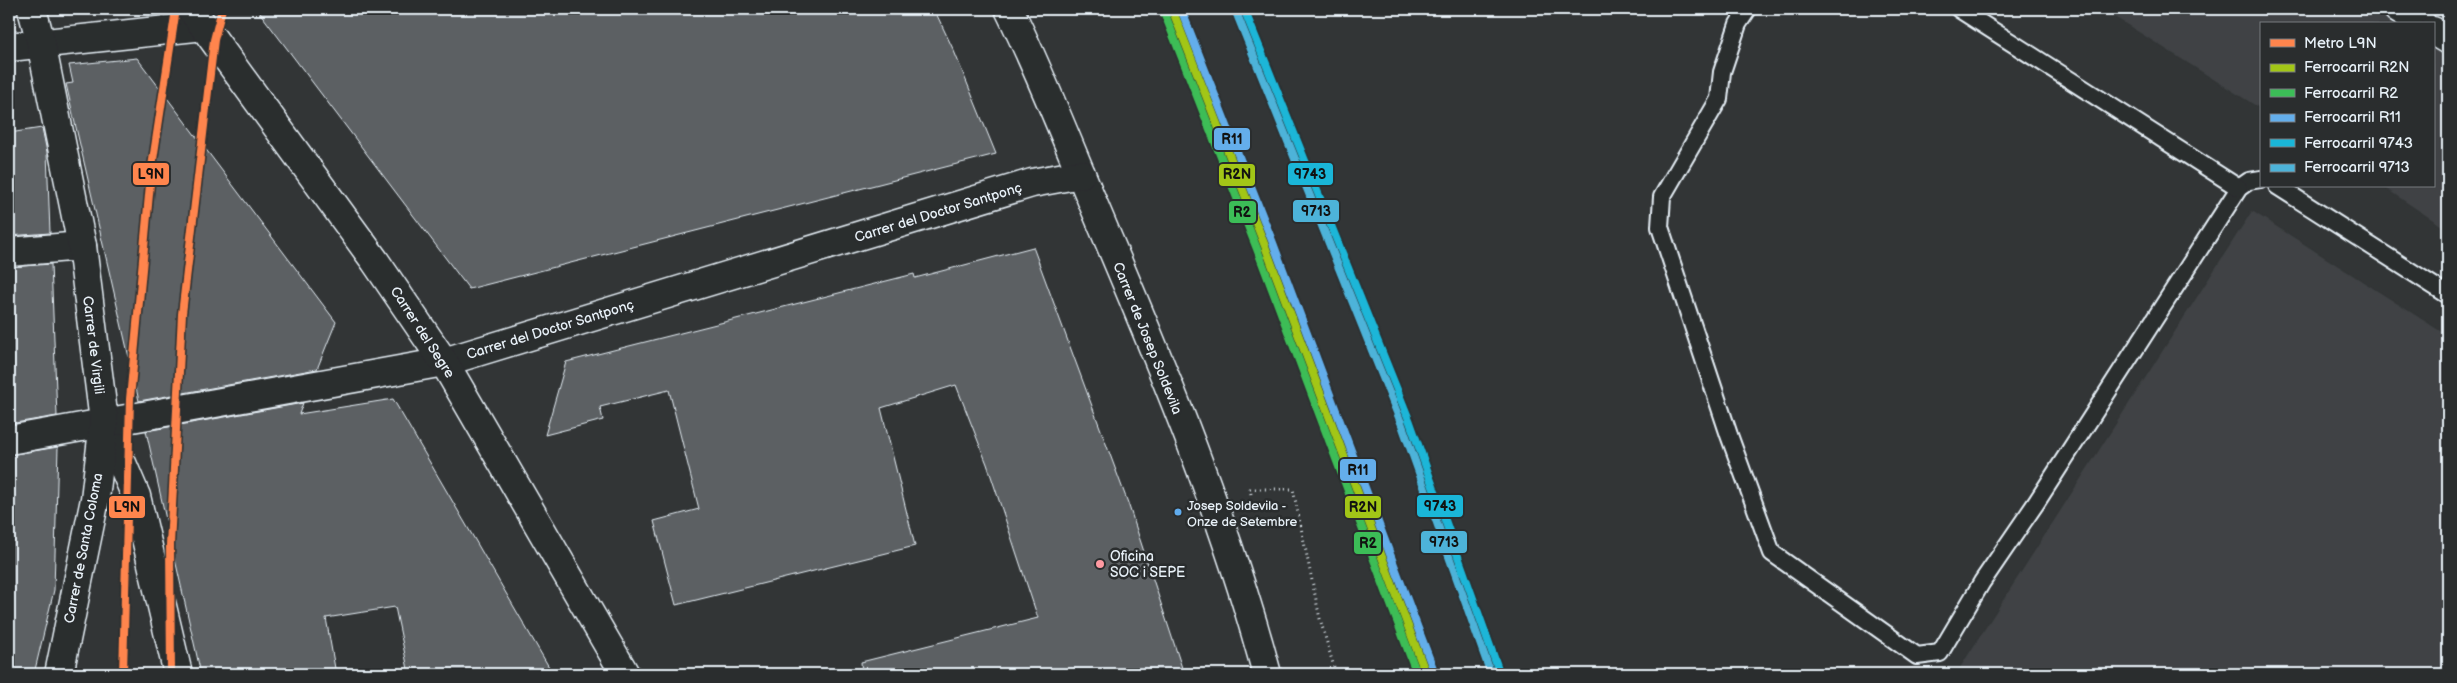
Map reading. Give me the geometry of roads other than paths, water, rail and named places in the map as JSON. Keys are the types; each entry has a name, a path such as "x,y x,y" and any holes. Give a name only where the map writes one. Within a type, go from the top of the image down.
{"street":[{"name":"Carrer de Virgili","path":"32,9 41,43 82,246 104,422 136,496 178,674"},
{"name":"Carrer de Josep Soldevila","path":"1009,9 1037,67 1147,329 1244,594 1267,674"},
{"path":"2398,9 2419,22"},
{"path":"9,47 197,17"},
{"name":"Carrer del Segre","path":"197,17 375,261 444,362 625,674"},
{"path":"2434,32 2448,40"},
{"name":"Carrer del Doctor Santponç","path":"9,440 444,362 1032,183 1081,174"},
{"path":"9,252 82,246"},
{"name":"Carrer de Santa Coloma","path":"59,674 95,498 104,422"}],"lane":[{"path":"1748,9 1738,24 1722,72 1719,99 1662,196 1660,227 1729,435 1772,553 1917,656 1940,653 1982,582 2036,503 2238,188 2249,181 2260,179"},
{"path":"1959,9 2238,188"},
{"path":"2280,188 2448,295"}],"metro line":[{"name":"L9N","path":"123,674 130,399 151,173 176,9"},
{"name":"L9N","path":"171,674 170,545 182,314 214,40 222,9"}],"rail line":[{"name":"R2N","path":"1172,9 1265,246 1426,674"},
{"name":"R11","path":"1181,9 1273,243 1434,671"},
{"name":"9743","path":"1244,9 1410,422 1500,674"},
{"name":"R2","path":"1164,12 1257,249 1417,674"},
{"name":"9713","path":"1236,12 1402,425 1491,674"}],"place":[{"name":"Josep Soldevila - Onze de Setembre","path":"1178,512"},
{"name":"Oficina SOC i SEPE","path":"1100,564"}]}
